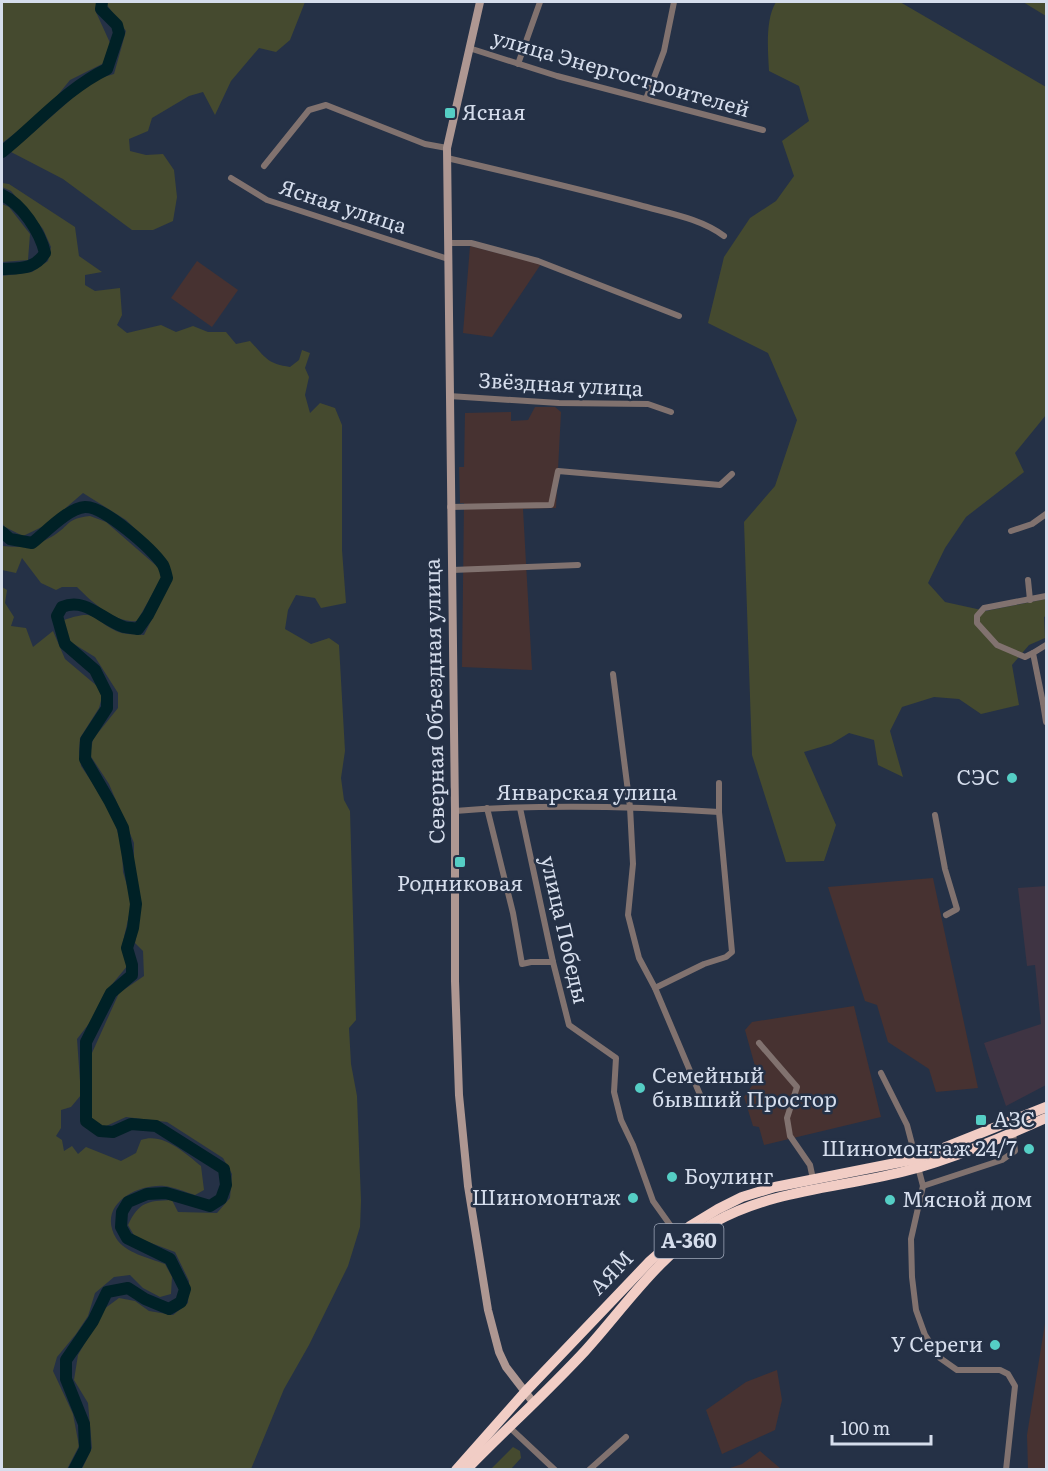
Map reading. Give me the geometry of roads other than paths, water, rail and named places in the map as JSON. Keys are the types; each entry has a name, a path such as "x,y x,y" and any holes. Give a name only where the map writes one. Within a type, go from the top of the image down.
{"highway":[{"name":"АЯМ","path":"456,1470 525,1392 650,1261 678,1236 718,1209 742,1197 775,1187 813,1179 917,1164 1047,1107"},
{"name":"АЯМ","path":"466,1470 585,1351 657,1269 712,1223 744,1208 783,1195 917,1164 1013,1133 1047,1118"}],"street":[{"name":"Северная Объездная улица","path":"480,2 447,148 455,811 454,981 459,1095 469,1195 493,1333 506,1367 533,1402"},
{"path":"518,64 540,2"},
{"path":"646,99 664,51 674,2"},
{"name":"улица Энергостроителей","path":"469,48 518,64 763,130"},
{"name":"Ясная улица","path":"264,166 309,110 326,105 425,144 447,148"},
{"path":"447,158 566,186 686,218 712,227 724,236"},
{"name":"Ясная улица","path":"231,178 267,200 448,259"},
{"path":"448,243 471,243 538,261 679,316"},
{"name":"Звёздная улица","path":"450,396 559,403 648,404 670,412"},
{"path":"450,507 551,505 558,471 720,485 732,474"},
{"path":"1011,531 1032,524 1047,514"},
{"path":"452,570 578,565"},
{"path":"1028,580 1030,600"},
{"path":"1047,596 984,608 977,616 977,623 997,645 1025,657 1047,645"},
{"path":"1033,653 1045,702 1047,722"},
{"path":"614,674 630,807 633,864 628,915 639,958 655,988 701,1097"},
{"path":"655,988 704,964 726,957 732,952 719,812 719,783"},
{"name":"Январская улица","path":"455,811 487,808 630,807 719,812"},
{"path":"487,808 513,913 522,964 553,962"},
{"name":"улица Победы","path":"520,808 553,962 570,1025 616,1058 614,1092 621,1120 633,1145 653,1201 678,1236"},
{"path":"935,815 945,869 957,909 946,915"},
{"path":"759,1043 797,1087 787,1118 790,1136 810,1165 813,1179"},
{"path":"881,1074 907,1125 923,1186 911,1239 916,1310 925,1335 940,1358 957,1370 1000,1370 1008,1374 1015,1386 1006,1470"},
{"path":"923,1186 1002,1160 1015,1151 1013,1133"},
{"path":"508,1426 555,1470"},
{"path":"589,1470 626,1437"}],"waterway":[{"path":"2,152 78,86 107,69 119,33 117,25 101,9 102,2"},
{"path":"2,146 12,144"},
{"path":"2,195 16,205 29,220 39,236 45,253 41,259 31,265 2,269"},
{"path":"2,532 10,539 32,543 71,512 85,507 104,513 115,521 149,549 163,565 167,578 138,629 116,624 79,605 62,607 57,616 65,644 95,670 107,694 107,708 86,740 85,759 123,828 136,904 133,928 127,948 132,965 132,975 111,993 86,1042 86,1121 100,1131 113,1132 131,1124 156,1126 224,1169 226,1185 221,1199 210,1206 166,1193 147,1194 128,1202 122,1212 121,1227 127,1238 170,1259 185,1289 181,1302 169,1309 145,1299 128,1288 107,1292 93,1321 66,1360 66,1379 84,1424 85,1449 74,1470"}],"place":[{"name":"Ясная","path":"450,113"},
{"name":"СЭС","path":"1012,778"},
{"name":"Родниковая","path":"460,862"},
{"name":"Семейный бывший Простор","path":"640,1088"},
{"name":"АЗС","path":"981,1120"},
{"name":"Шиномонтаж 24/7","path":"1029,1149"},
{"name":"Боулинг","path":"672,1177"},
{"name":"Шиномонтаж","path":"633,1198"},
{"name":"Мясной дом","path":"890,1200"},
{"name":"У Сереги","path":"995,1345"}]}
